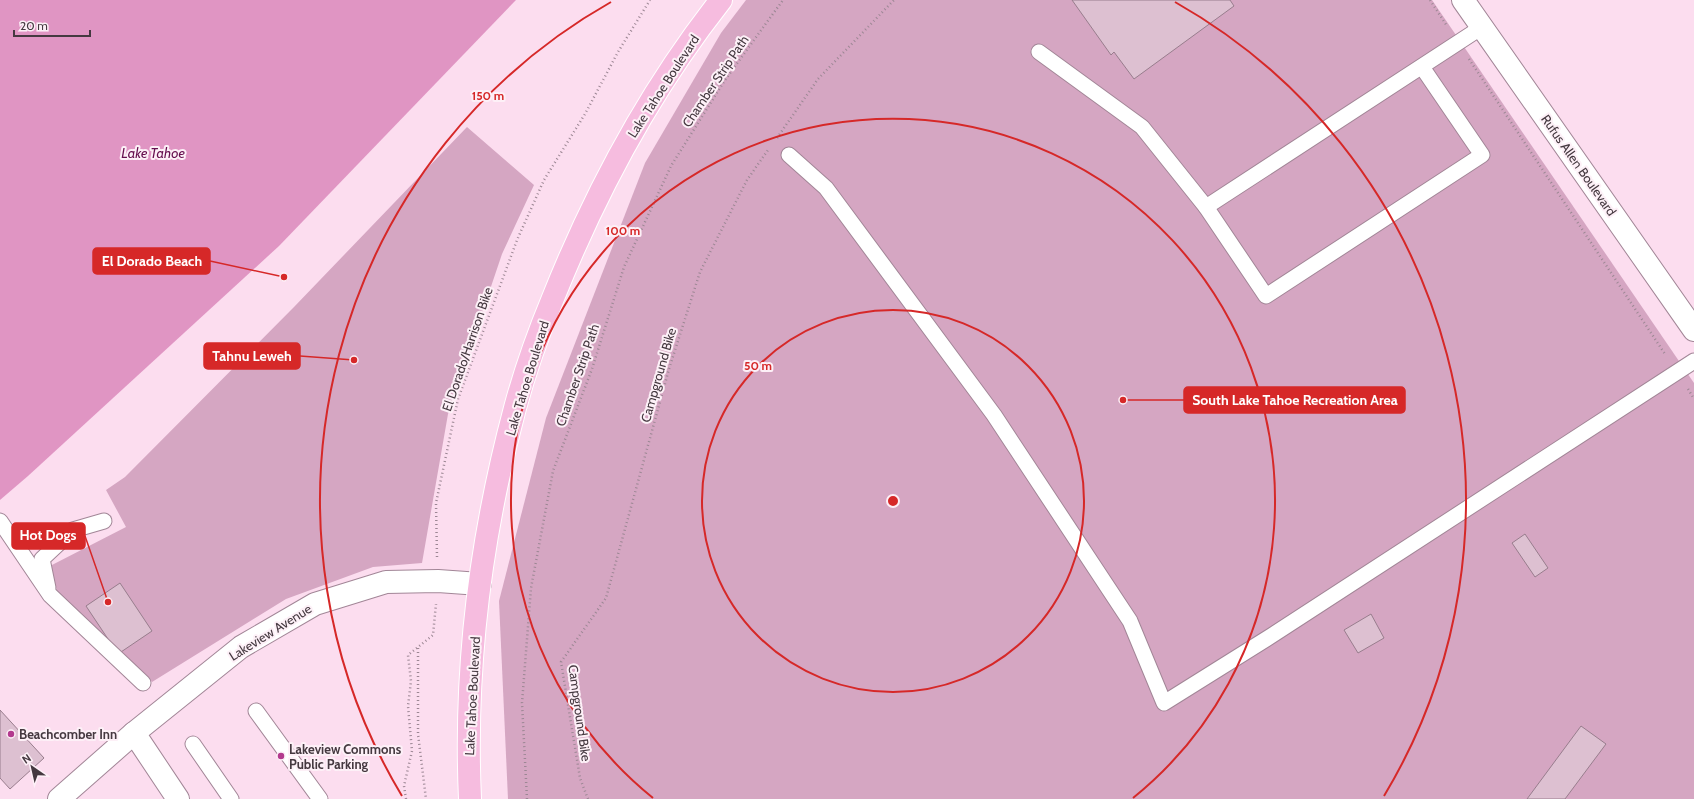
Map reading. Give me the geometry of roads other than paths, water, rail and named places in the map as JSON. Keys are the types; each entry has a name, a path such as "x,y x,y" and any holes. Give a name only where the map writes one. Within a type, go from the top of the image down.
{"highway":[{"name":"Lake Tahoe Boulevard","path":"470,799 470,709 474,641 480,584 494,500 515,407 545,317 590,214 630,137 683,52 721,0"}],"street":[{"name":"Rufus Allen Boulevard","path":"1463,0 1694,330"},
{"name":"Lakeview Avenue","path":"59,799 134,733 242,647 315,604 386,582 438,581 480,584"},
{"path":"134,733 178,799"}],"lane":[{"path":"1206,207 1482,27"},
{"path":"1038,52 1142,127 1206,207 1266,296 1482,155 1422,67"},
{"path":"789,155 826,188 994,415 1130,620 1164,703 1271,636 1694,361"},
{"path":"0,521 50,595 143,683"},
{"path":"50,595 42,559 73,530 104,521"},
{"path":"256,711 320,799"},
{"path":"193,744 231,799"}],"water":[{"name":"Lake Tahoe","path":"0,0 516,0 279,246 0,500"}],"place":[{"name":"El Dorado Beach","path":"284,277"},
{"name":"Tahnu Leweh","path":"354,360"},
{"name":"South Lake Tahoe Recreation Area","path":"1123,400"},
{"name":"Hot Dogs","path":"108,602"},
{"name":"Beachcomber Inn","path":"11,734"},
{"name":"Lakeview Commons Public Parking","path":"281,756"}]}
